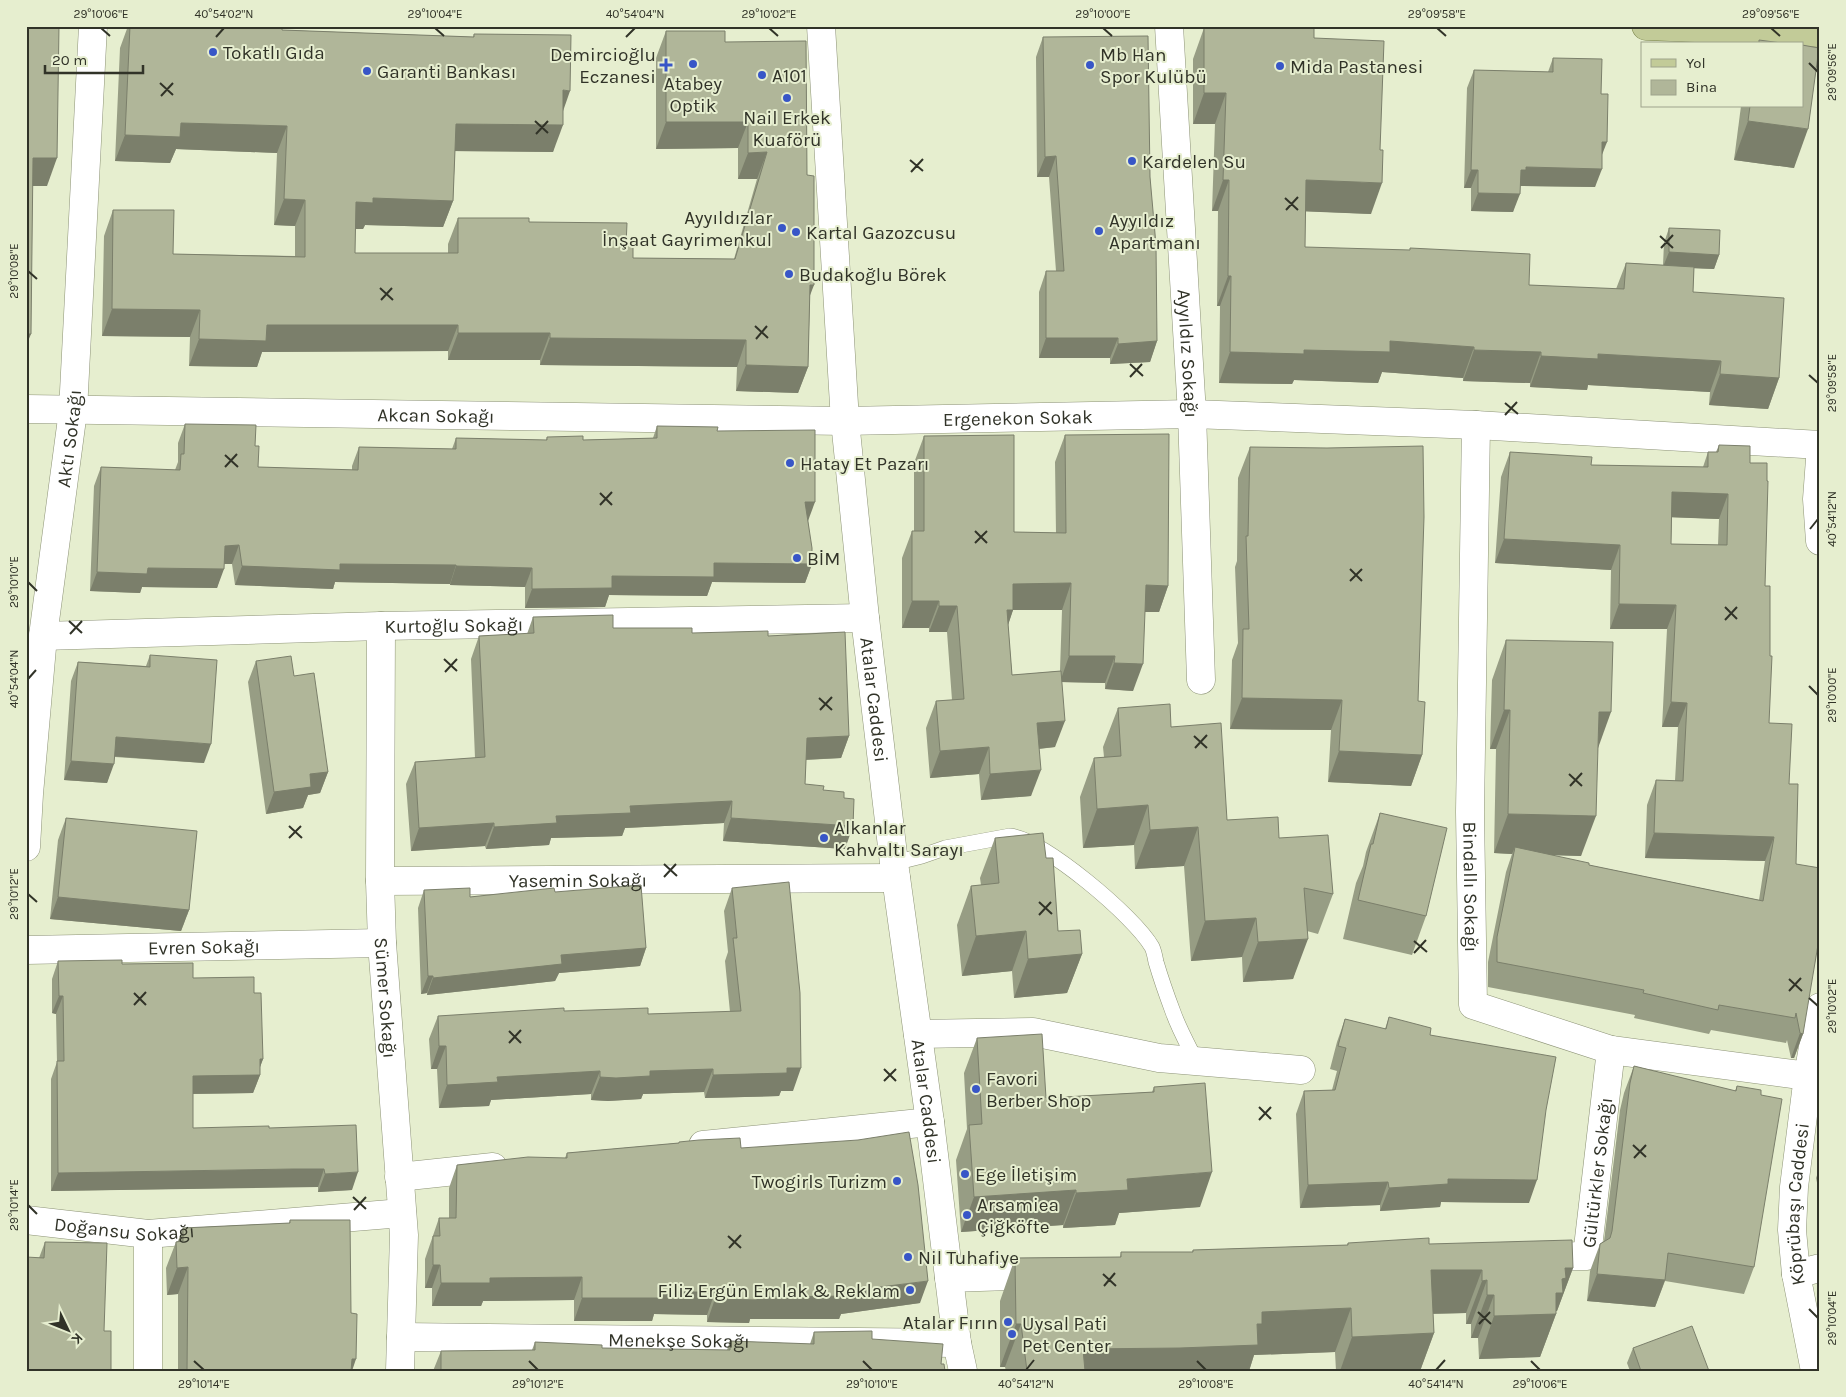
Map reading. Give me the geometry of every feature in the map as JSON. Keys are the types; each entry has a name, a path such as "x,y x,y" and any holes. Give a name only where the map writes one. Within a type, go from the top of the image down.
{"main road":[{"path":"1646,26 1820,33"}],"street":[{"name":"Aktı Sokağı","path":"26,847 28,794 44,636 73,411 93,26"},
{"name":"Atalar Caddesi","path":"821,26 845,421 865,618 895,870 930,1122 956,1343 962,1371"},
{"name":"Ayyıldız Sokağı","path":"1169,26 1192,414 1201,680"},
{"name":"Akcan Sokağı","path":"26,409 845,421"},
{"name":"Ergenekon Sokak","path":"845,421 1192,414 1476,425 1820,445"},
{"name":"Bindallı Sokağı","path":"1476,425 1470,812 1473,1005 1612,1050 1808,1076"},
{"path":"1820,459 1817,499 1820,541"},
{"name":"Kurtoğlu Sokağı","path":"44,636 381,626 865,618"},
{"name":"Sümer Sokağı","path":"381,626 380,881 382,943 404,1236 400,1371"},
{"name":"Yasemin Sokağı","path":"380,881 895,870"},
{"name":"Evren Sokağı","path":"26,950 382,943"},
{"name":"Köprübaşı Caddesi","path":"1815,1371 1808,1271 1792,1230 1794,1187 1808,1076 1820,1008"},
{"path":"918,1034 1033,1032 1159,1058 1300,1070"},
{"name":"Gültürkler Sokağı","path":"1507,1258 1587,1256 1612,1050"},
{"path":"680,1147 930,1122"},
{"path":"399,1177 516,1165"},
{"name":"Doğansu Sokağı","path":"26,1220 148,1234 402,1213"},
{"path":"148,1234 148,1371"},
{"path":"949,1278 1069,1274"},
{"name":"Menekşe Sokağı","path":"401,1337 956,1343"}],"lane":[{"path":"895,870 922,856 946,848 1010,836 1020,837 1051,856 1104,895 1133,924 1152,948 1174,1015 1196,1061"}],"building":[{"path":"26,26 59,26 57,158 33,158 31,334 26,334"},
{"path":"130,26 282,26 282,30 474,37 474,34 571,35 570,91 563,90 563,125 456,124 453,201 373,198 373,203 356,202 355,253 458,253 458,218 529,218 529,222 627,223 626,245 633,245 633,258 735,259 767,152 748,153 748,122 666,122 666,31 725,31 725,42 806,41 807,175 814,176 814,285 810,285 808,367 746,365 746,340 550,338 550,333 458,333 458,325 267,325 266,341 199,339 200,310 112,309 113,210 174,210 173,254 305,257 305,200 284,199 287,126 181,123 180,137 125,135"},
{"path":"1314,27 1314,38 1384,41 1380,150 1383,150 1382,183 1306,180 1305,247 1410,250 1410,248 1530,254 1529,285 1624,289 1626,263 1694,267 1693,292 1784,298 1779,378 1720,374 1721,361 1598,354 1598,359 1541,356 1541,352 1474,350 1474,347 1390,341 1390,352 1304,350 1304,354 1230,352 1231,276 1228,276 1229,180 1223,180 1226,93 1204,93 1204,28"},
{"path":"1148,36 1150,177 1156,245 1157,341 1118,344 1118,338 1046,338 1046,271 1064,271 1056,156 1045,157 1043,37"},
{"path":"1804,45 1819,48 1808,129 1748,121 1750,108 1804,108"},
{"path":"1553,58 1602,59 1601,94 1608,94 1607,142 1602,142 1602,169 1526,167 1526,170 1521,170 1520,194 1478,193 1478,170 1471,170 1474,70 1553,72"},
{"path":"1669,228 1720,230 1719,255 1669,252"},
{"path":"185,424 256,425 255,446 259,446 258,467 358,470 359,447 456,449 456,438 547,440 547,437 583,436 583,440 657,438 657,426 718,427 717,431 815,430 815,502 805,502 812,548 812,564 714,563 714,577 612,576 612,588 532,589 532,568 340,564 340,570 242,566 239,545 225,546 224,569 148,568 147,574 97,572 101,467 180,470 181,454 184,454"},
{"path":"1169,434 1168,586 1146,585 1143,664 1114,663 1115,656 1069,656 1071,583 1013,584 1013,610 1007,610 1012,675 1061,671 1065,721 1037,723 1041,770 990,774 989,747 940,751 936,701 964,699 957,606 939,606 939,601 912,601 912,531 924,531 924,436 1014,435 1014,532 1066,533 1065,435"},
{"path":"1719,445 1750,446 1750,463 1767,463 1765,586 1770,586 1770,656 1772,656 1769,723 1792,724 1789,784 1798,784 1796,864 1820,868 1820,933 1803,1034 1800,1033 1796,1013 1795,1018 1719,1005 1718,1010 1643,993 1644,990 1497,962 1497,937 1515,847 1589,863 1589,865 1763,901 1774,837 1654,833 1656,780 1683,781 1687,703 1671,702 1676,605 1619,604 1620,545 1504,539 1510,452 1592,457 1591,465 1708,467 1708,452 1718,452","holes":["1672,492 1728,494 1727,545 1671,544"]},
{"path":"1423,446 1424,517 1418,701 1425,702 1422,755 1339,751 1342,700 1242,698 1243,629 1249,629 1246,536 1248,536 1250,447"},
{"path":"613,615 613,628 692,628 692,633 768,631 768,636 845,632 849,736 807,738 805,784 824,786 823,790 844,792 844,798 854,799 853,826 731,818 732,801 630,806 631,813 556,816 557,823 494,827 494,823 419,828 415,762 485,757 479,636 534,633 533,617"},
{"path":"1506,640 1613,642 1611,712 1599,712 1596,816 1508,814 1510,710 1504,710"},
{"path":"150,655 217,660 211,744 116,737 114,764 71,761 78,662 150,667"},
{"path":"291,656 294,676 314,673 328,772 310,774 311,787 274,792 256,661"},
{"path":"1170,704 1171,727 1221,723 1227,820 1278,817 1279,838 1328,835 1333,894 1304,888 1308,939 1258,942 1256,918 1205,921 1198,827 1150,830 1148,805 1097,809 1094,758 1121,756 1118,708"},
{"path":"1380,813 1447,828 1426,916 1358,900"},
{"path":"66,818 197,831 189,910 58,897"},
{"path":"1043,833 1046,858 1053,858 1058,931 1080,930 1082,954 1028,959 1026,931 976,936 971,886 999,883 995,838"},
{"path":"789,882 800,993 801,1068 787,1068 787,1073 713,1075 713,1069 650,1071 650,1076 616,1078 600,1077 600,1071 497,1077 498,1082 447,1085 446,1046 439,1046 438,1016 564,1008 564,1011 648,1008 648,1014 741,1011 733,938 737,938 732,888"},
{"path":"641,885 646,948 561,955 562,964 433,978 433,976 428,976 424,890 470,888 470,897 554,888 555,892"},
{"path":"122,960 122,964 193,963 193,978 254,977 254,993 261,993 263,1059 260,1059 260,1075 193,1076 193,1128 356,1125 358,1172 325,1174 324,1169 293,1169 58,1173 57,1061 64,1061 63,996 59,996 58,961"},
{"path":"1389,1017 1431,1028 1430,1035 1556,1057 1546,1110 1537,1180 1448,1179 1448,1184 1389,1188 1388,1182 1308,1185 1304,1091 1335,1090 1346,1048 1338,1046 1345,1019 1386,1029"},
{"path":"1042,1034 1046,1098 1154,1092 1154,1087 1205,1083 1212,1172 1127,1179 1128,1190 1076,1193 1076,1190 974,1197 969,1125 982,1124 977,1038"},
{"path":"1634,1066 1736,1091 1737,1086 1761,1090 1761,1095 1782,1099 1754,1267 1668,1253 1665,1280 1597,1274 1600,1244 1610,1238 1612,1231 1630,1083"},
{"path":"909,1132 918,1185 928,1281 848,1291 848,1296 757,1297 757,1300 715,1299 715,1292 660,1292 660,1298 582,1298 582,1277 490,1278 490,1283 441,1283 440,1265 433,1265 433,1236 440,1236 439,1218 456,1218 457,1165 528,1157 567,1158 567,1153 699,1140 740,1138 741,1148 858,1140"},
{"path":"290,1220 350,1220 351,1313 357,1314 356,1359 352,1359 351,1371 187,1371 188,1267 177,1268 176,1242 183,1241 183,1228 290,1223"},
{"path":"1429,1238 1429,1244 1572,1240 1573,1268 1565,1268 1566,1278 1562,1279 1563,1293 1556,1293 1556,1314 1494,1316 1494,1295 1487,1295 1487,1280 1482,1281 1482,1270 1431,1270 1434,1333 1352,1337 1351,1308 1262,1312 1262,1324 1257,1324 1258,1345 1083,1349 1085,1371 1027,1371 1021,1324 1016,1324 1015,1258 1121,1257 1121,1252 1193,1252 1193,1250 1348,1245 1348,1243"},
{"path":"45,1242 107,1243 104,1331 111,1331 111,1371 26,1371 26,1257 44,1258"},
{"path":"1692,1326 1709,1371 1641,1371 1633,1348"},
{"path":"872,1331 872,1339 943,1344 941,1364 944,1364 945,1371 441,1371 441,1351 535,1350 535,1342 602,1345 602,1348 730,1350 730,1341 814,1344 814,1332"}],"place":[{"name":"Tokatlı Gıda","path":"213,52"},
{"name":"Atabey Optik","path":"693,64"},
{"name":"Demircioğlu Eczanesi","path":"666,65"},
{"name":"Mb Han Spor Kulübü","path":"1090,65"},
{"name":"Mida Pastanesi","path":"1280,66"},
{"name":"Garanti Bankası","path":"367,71"},
{"name":"A101","path":"762,75"},
{"name":"Nail Erkek Kuaförü","path":"787,98"},
{"name":"Kardelen Su","path":"1132,161"},
{"name":"Ayyıldızlar İnşaat Gayrimenkul","path":"782,228"},
{"name":"Ayyıldız Apartmanı","path":"1099,231"},
{"name":"Kartal Gazozcusu","path":"796,232"},
{"name":"Budakoğlu Börek","path":"789,274"},
{"name":"Hatay Et Pazarı","path":"790,463"},
{"name":"BİM","path":"797,558"},
{"name":"Alkanlar Kahvaltı Sarayı","path":"824,838"},
{"name":"Favori Berber Shop","path":"976,1089"},
{"name":"Ege İletişim","path":"965,1174"},
{"name":"Twogirls Turizm","path":"897,1181"},
{"name":"Arsamiea Çiğköfte","path":"967,1215"},
{"name":"Nil Tuhafiye","path":"908,1257"},
{"name":"Filiz Ergün Emlak & Reklam","path":"910,1290"},
{"name":"Atalar Fırın","path":"1008,1322"},
{"name":"Uysal Pati Pet Center","path":"1012,1334"}]}
